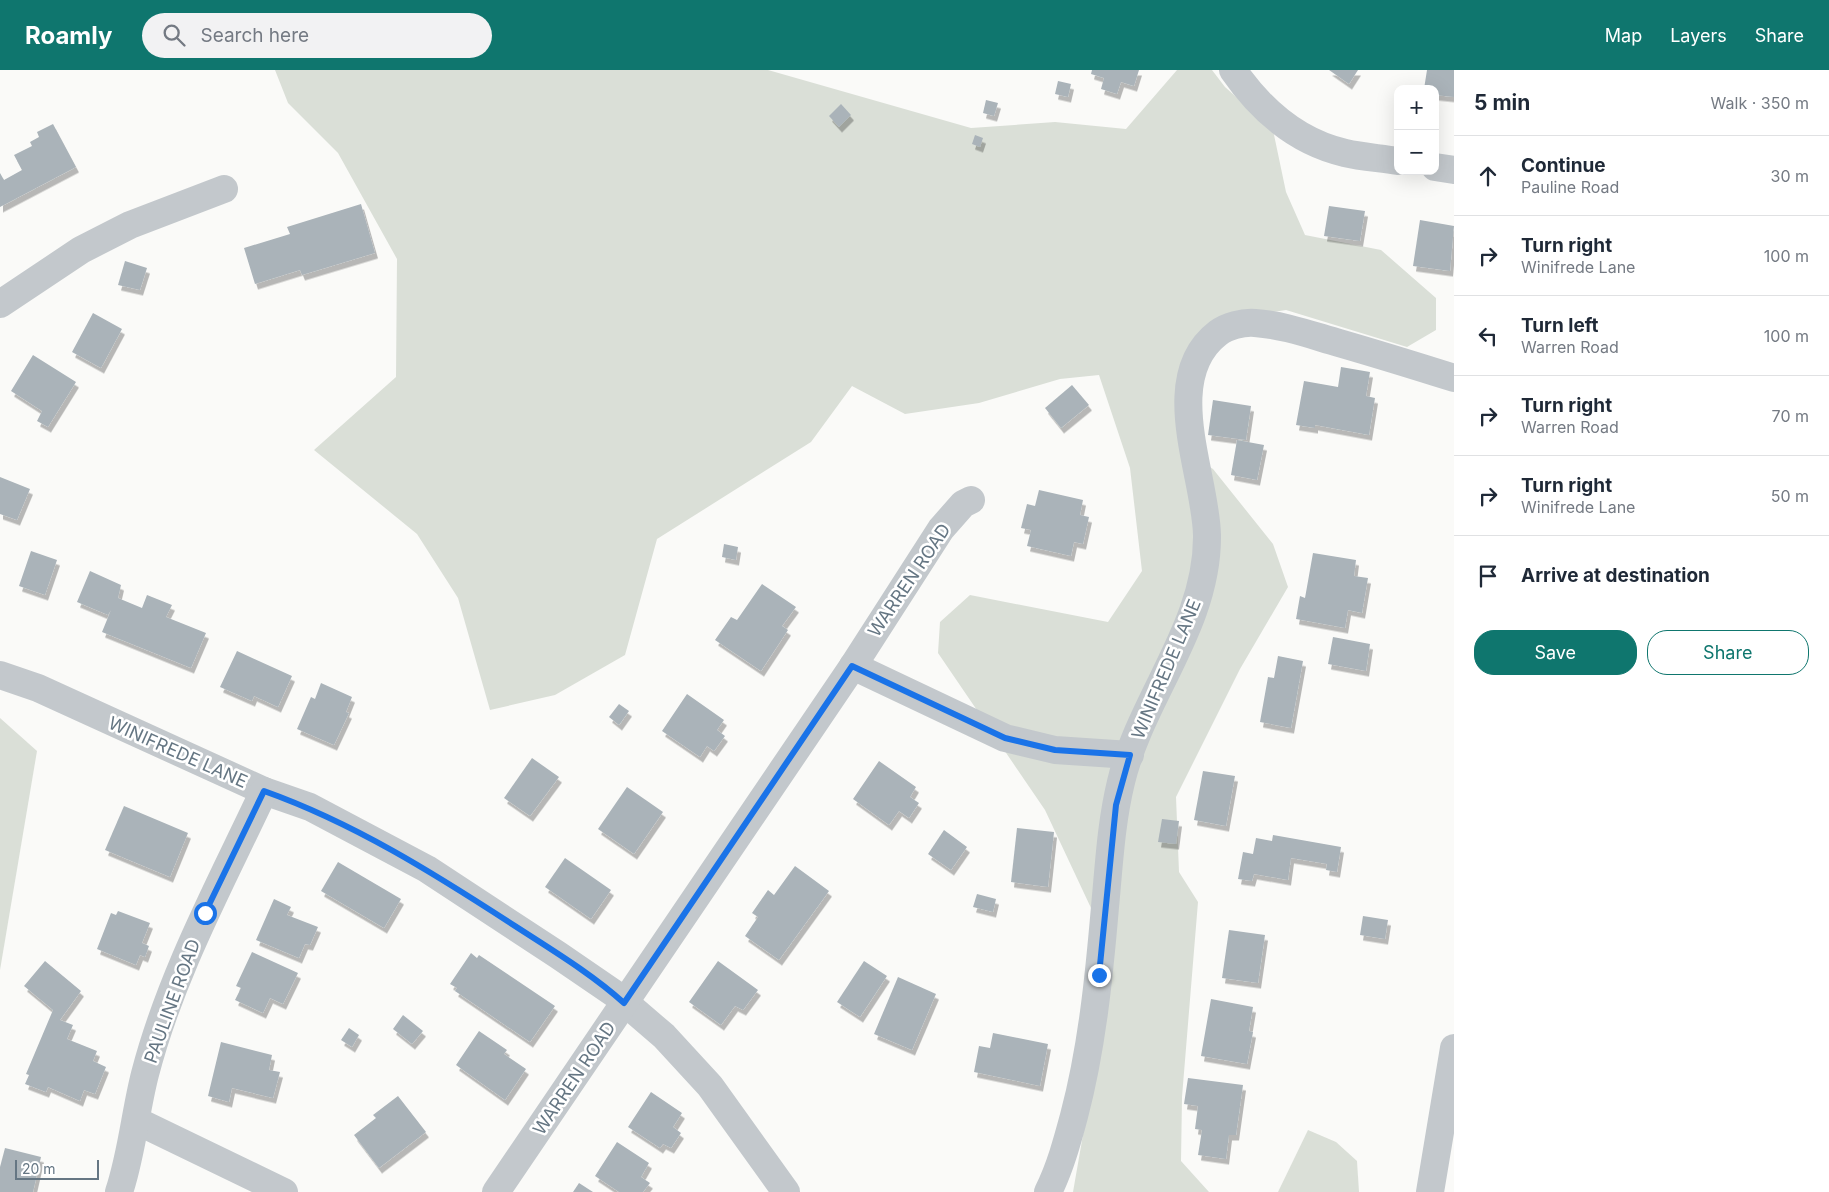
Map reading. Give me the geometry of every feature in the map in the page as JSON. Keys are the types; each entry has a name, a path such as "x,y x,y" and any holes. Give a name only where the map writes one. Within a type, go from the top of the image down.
{"street":[{"path":"1233,70 1264,108 1301,135 1344,153 1394,160"},
{"path":"1439,168 1454,170"},
{"path":"0,304 81,250 130,225 224,189"},
{"name":"WINIFREDE LANE","path":"1048,1192 1064,1153 1085,1074 1099,975 1116,805 1130,755 1141,726 1196,605 1205,564 1207,532 1188,400 1193,368 1203,348 1219,332 1241,323 1253,322 1290,328 1454,378"},
{"name":"WARREN ROAD","path":"496,1192 852,666 941,529 963,504 971,500"},
{"path":"852,666 1005,738 1055,750 1130,755"},
{"name":"WINIFREDE LANE","path":"0,675 38,688 264,791 310,807 427,869 558,955 624,1003 664,1036 710,1086 786,1192"},
{"name":"PAULINE ROAD","path":"119,1192 128,1166 145,1074 170,998 205,913 264,791"},
{"path":"1430,1192 1454,1048"},
{"path":"137,1121 284,1192"}],"shaded area":[{"path":"275,70 768,70 971,128 1055,122 1126,129 1177,70 1212,70 1225,87 1273,130 1286,192 1305,235 1381,250 1436,298 1436,330 1407,347 1286,310 1234,318 1196,348 1189,454 1213,469 1273,544 1288,587 1240,669 1176,797 1179,872 1198,902 1182,1097 1181,1161 1209,1192 1073,1192 1114,957 1045,810 938,653 940,622 970,595 1108,622 1142,571 1130,468 1099,375 1060,379 979,403 905,414 852,386 811,442 657,539 625,655 555,695 490,710 458,598 417,534 314,450 396,377 397,259 338,153 288,103"},
{"path":"0,718 37,751 0,970"},
{"path":"1308,1130 1336,1142 1357,1161 1359,1192 1278,1192"}],"building":[{"path":"1092,70 1139,70 1134,86 1121,82 1117,94 1101,89 1104,78 1091,74"},
{"path":"1329,70 1358,70 1349,84"},
{"path":"1427,70 1454,70 1454,97 1439,95 1439,85 1425,85"},
{"path":"1058,81 1071,84 1068,97 1055,94"},
{"path":"986,100 998,103 994,116 983,113"},
{"path":"841,104 851,115 839,127 829,116"},
{"path":"53,124 76,167 0,207 0,173 4,180 22,170 14,155 32,146 30,142 39,137 37,132"},
{"path":"975,135 983,138 980,147 972,144"},
{"path":"361,204 375,253 302,275 300,270 255,284 244,248 290,234 287,227"},
{"path":"1329,206 1365,211 1360,241 1324,236"},
{"path":"1420,220 1454,226 1450,271 1413,266"},
{"path":"125,261 147,268 140,290 118,285"},
{"path":"93,313 122,329 101,368 72,352"},
{"path":"33,355 76,382 48,427 37,421 42,411 11,391"},
{"path":"1341,367 1370,372 1366,396 1375,398 1369,435 1315,425 1315,428 1296,425 1304,381 1338,387"},
{"path":"1072,385 1089,405 1061,428 1045,408"},
{"path":"1213,400 1251,406 1246,440 1208,435"},
{"path":"1237,440 1264,445 1257,480 1231,475"},
{"path":"0,477 30,489 17,520 0,514"},
{"path":"1039,490 1083,500 1080,515 1089,517 1083,544 1074,542 1071,556 1027,546 1031,530 1021,528 1027,504 1035,506"},
{"path":"724,544 738,547 736,560 722,557"},
{"path":"31,551 57,560 45,595 19,586"},
{"path":"1313,553 1356,560 1354,576 1368,578 1362,613 1348,610 1345,628 1296,619 1300,596 1305,598"},
{"path":"90,571 121,585 118,598 142,608 147,595 172,605 166,617 206,633 191,668 102,632 111,610 108,615 77,602"},
{"path":"762,584 796,607 782,626 788,630 761,671 715,640 731,617 737,620"},
{"path":"1333,637 1370,644 1366,671 1328,664"},
{"path":"237,651 292,676 278,707 254,696 252,701 220,687"},
{"path":"1278,656 1303,661 1291,728 1260,722 1268,677 1274,678"},
{"path":"321,683 352,697 346,712 349,713 334,745 297,729 311,697 315,699"},
{"path":"687,694 724,720 717,730 725,736 714,751 707,746 700,757 662,731"},
{"path":"619,704 629,711 619,725 609,717"},
{"path":"532,758 559,777 530,816 504,798"},
{"path":"879,761 916,787 910,797 919,803 909,818 899,811 889,825 853,799"},
{"path":"1203,771 1235,776 1226,826 1194,820"},
{"path":"627,787 663,812 634,854 598,829"},
{"path":"124,806 188,833 170,877 105,850"},
{"path":"1162,819 1179,821 1176,844 1158,842"},
{"path":"1017,828 1054,832 1048,887 1011,882"},
{"path":"944,830 967,847 951,870 928,854"},
{"path":"1273,835 1341,847 1337,872 1326,870 1327,864 1291,858 1288,880 1254,874 1252,881 1238,879 1243,852 1253,854 1256,838 1272,841"},
{"path":"565,858 611,890 591,919 545,887"},
{"path":"338,862 401,899 384,928 321,891"},
{"path":"795,866 829,891 779,960 745,936 758,917 752,913 768,890 774,895"},
{"path":"977,894 996,899 993,912 973,907"},
{"path":"274,899 291,907 287,915 318,927 310,945 305,944 299,958 256,940"},
{"path":"118,911 150,923 142,943 149,946 145,957 140,955 136,965 97,949 111,913 116,915"},
{"path":"1363,916 1388,920 1385,939 1360,935"},
{"path":"1229,930 1265,935 1258,983 1222,978"},
{"path":"252,952 298,973 283,1004 270,998 263,1013 235,1000 241,988 236,986"},
{"path":"471,953 477,958 479,955 555,1006 530,1042 455,991 457,988 450,984"},
{"path":"45,961 81,991 60,1020 73,1025 67,1039 97,1051 93,1061 106,1067 95,1094 84,1090 80,1101 48,1087 46,1092 25,1084 29,1075 26,1074 53,1010 24,986"},
{"path":"718,961 758,990 743,1010 735,1006 721,1025 689,1002"},
{"path":"864,961 887,976 860,1017 837,1002"},
{"path":"898,977 936,994 912,1050 874,1034"},
{"path":"1211,999 1253,1007 1249,1031 1253,1032 1247,1064 1201,1056"},
{"path":"403,1015 423,1031 412,1044 393,1029"},
{"path":"349,1028 359,1035 352,1047 341,1040"},
{"path":"479,1031 507,1050 504,1054 526,1069 505,1100 456,1065"},
{"path":"993,1033 1048,1044 1040,1086 974,1072 979,1046 990,1048"},
{"path":"221,1042 272,1055 269,1070 280,1072 273,1098 232,1088 229,1102 208,1096"},
{"path":"1188,1078 1243,1085 1236,1135 1229,1135 1226,1159 1198,1155 1202,1130 1195,1129 1198,1106 1184,1104"},
{"path":"651,1092 682,1113 673,1127 681,1133 671,1148 663,1144 660,1148 628,1127"},
{"path":"398,1096 426,1132 379,1168 354,1135 376,1118 373,1115"},
{"path":"617,1142 649,1163 641,1177 650,1183 643,1192 619,1192 595,1176"},
{"path":"5,1148 41,1157 33,1192 0,1192 0,1167"},
{"path":"579,1183 593,1192 573,1192"}],"route":[{"path":"205,913 264,791 310,807 427,869 558,955 615,994 624,1003 852,666 1005,738 1055,750 1130,755 1116,805 1099,975"}]}
